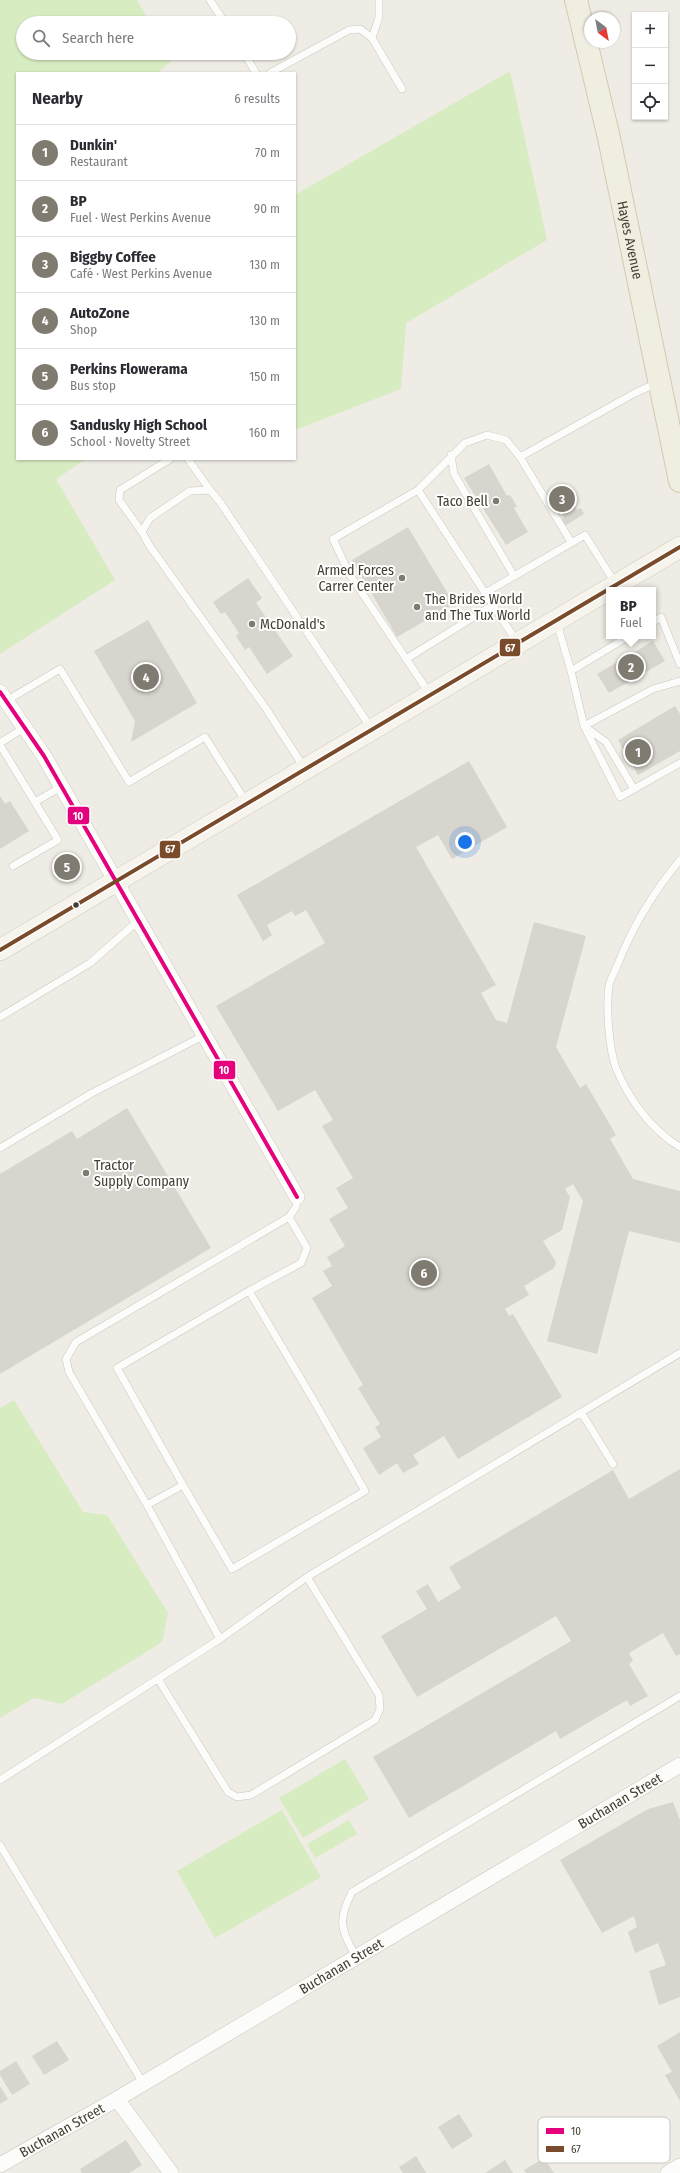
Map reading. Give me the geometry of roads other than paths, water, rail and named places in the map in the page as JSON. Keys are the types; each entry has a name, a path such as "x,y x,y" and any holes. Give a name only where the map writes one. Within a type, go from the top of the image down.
{"main road":[{"name":"Hayes Avenue","path":"576,0 609,138 680,481"},
{"path":"613,587 680,547"},
{"path":"2,946 431,696 606,591"}],"street":[{"path":"3,697 61,787 116,880 297,1197"},
{"name":"Buchanan Street","path":"0,2165 116,2099 680,1765"},
{"path":"116,2099 171,2173"},
{"path":"668,2173 680,2166"}],"lane":[{"path":"210,0 220,16"},
{"path":"372,38 379,17 379,0"},
{"path":"296,59 348,30 360,29 372,38 402,89"},
{"path":"248,60 255,72"},
{"path":"272,72 294,60"},
{"path":"520,457 635,393 659,382"},
{"path":"431,696 350,575 333,539 418,490 451,455 465,443 487,436 506,440 520,457 571,542"},
{"path":"451,455 454,474 514,576"},
{"path":"168,460 120,490 119,500 142,532 149,545 265,707 305,769"},
{"path":"189,460 373,730"},
{"path":"142,532 150,518 190,491 210,490"},
{"path":"418,490 518,644"},
{"path":"485,593 585,535 616,585"},
{"path":"406,659 493,605"},
{"path":"656,620 661,617 680,664"},
{"path":"556,621 571,671 584,726 620,797 680,763"},
{"path":"571,671 625,639"},
{"path":"3,697 60,669 129,782 205,737 247,804"},
{"path":"584,726 653,689 680,681"},
{"path":"584,726 606,742 634,789"},
{"path":"13,866 58,840 0,744 24,728"},
{"path":"35,802 61,787"},
{"path":"680,860 661,882 623,950 609,985 608,1016 616,1066 629,1094 650,1122 680,1147"},
{"path":"0,1017 90,963 139,920"},
{"path":"0,1148 92,1094 205,1035"},
{"path":"220,1639 69,1372 66,1359 76,1342 289,1217 296,1207 297,1197"},
{"path":"249,1291 365,1491 232,1569 117,1368 249,1291 301,1263 307,1248 289,1217"},
{"path":"0,1780 220,1639 307,1577 680,1353"},
{"path":"581,1412 613,1464"},
{"path":"146,1506 183,1485"},
{"path":"158,1679 228,1792 237,1797 250,1795 375,1720 380,1709 379,1695 307,1577"},
{"path":"356,1957 343,1933 343,1909 352,1892 680,1696"},
{"path":"0,1845 143,2083"}],"place":[{"name":"Biggby Coffee","path":"562,499"},
{"name":"Taco Bell","path":"496,501"},
{"name":"Armed Forces Carrer Center","path":"402,578"},
{"name":"The Brides World and The Tux World","path":"417,607"},
{"name":"McDonald's","path":"252,624"},
{"name":"BP","path":"631,667"},
{"name":"AutoZone","path":"146,677"},
{"name":"Dunkin'","path":"638,752"},
{"name":"Perkins Flowerama","path":"67,867"},
{"name":"Tractor Supply Company","path":"86,1173"},
{"name":"Sandusky High School","path":"424,1273"}]}
